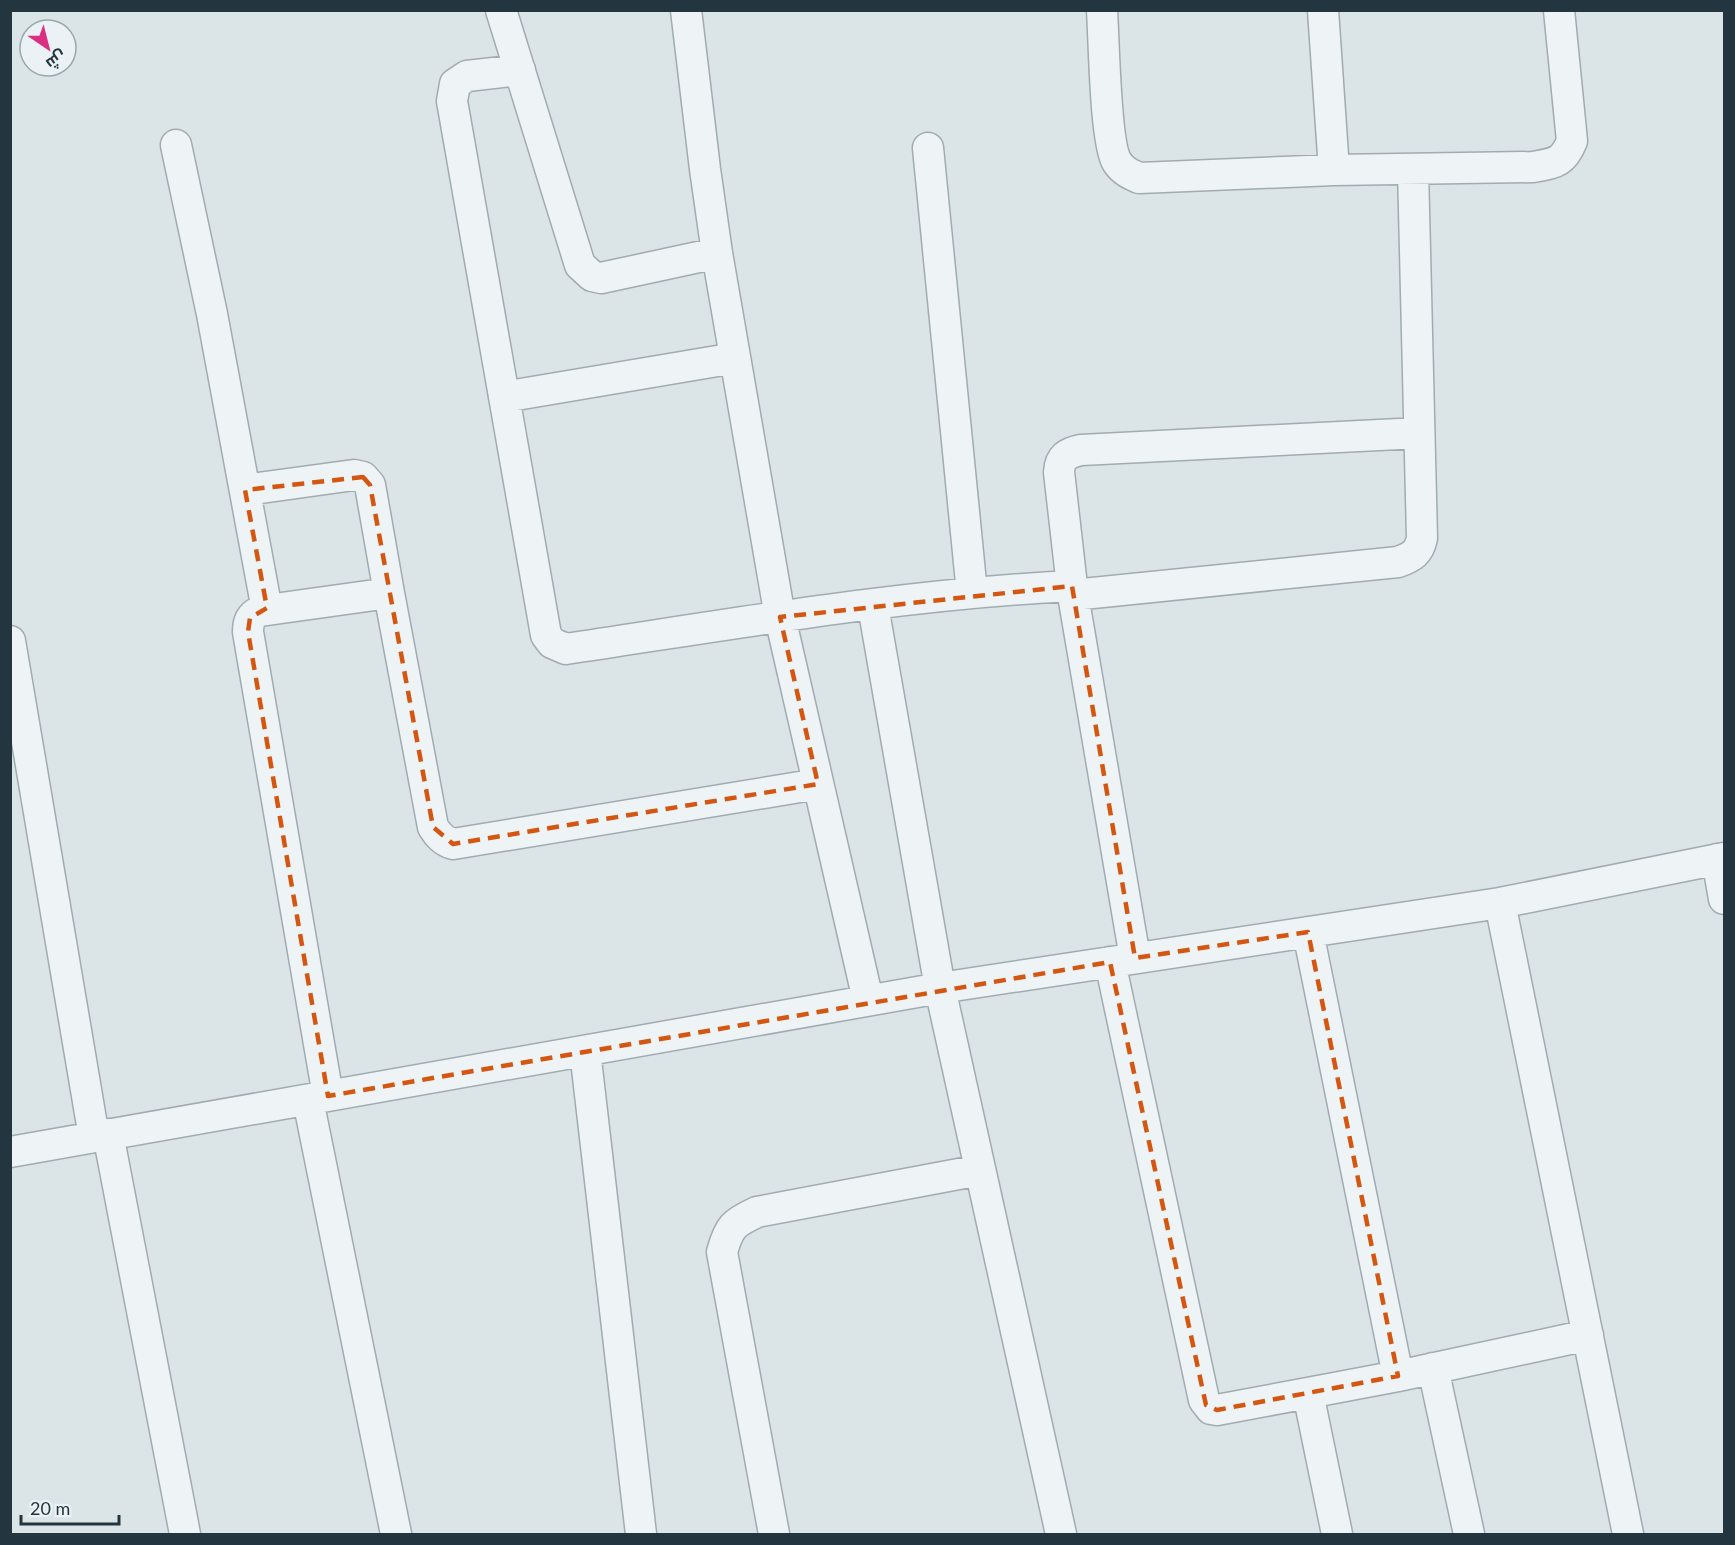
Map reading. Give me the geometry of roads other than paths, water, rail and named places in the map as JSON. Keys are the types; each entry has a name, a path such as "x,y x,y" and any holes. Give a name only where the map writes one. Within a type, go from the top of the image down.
{"street":[{"path":"501,10 580,266 587,273 601,278 717,254"},
{"path":"686,10 717,254 780,617 868,1000"},
{"path":"1102,10 1109,133 1116,160 1127,173 1139,178 1334,170 1533,167 1557,162 1567,154 1572,141 1559,10"},
{"path":"1323,10 1334,170"},
{"path":"520,70 467,76 455,84 452,101 546,635 552,643 566,649 780,617 972,593 1072,591 1398,562 1413,556 1420,548 1422,538 1413,169"},
{"path":"176,145 212,314 267,610"},
{"path":"928,148 972,593"},
{"path":"504,397 735,358"},
{"path":"1419,433 1082,450 1070,453 1059,464 1072,591 1122,960 1204,1400 1211,1409 1217,1410 1398,1376 1588,1335"},
{"path":"245,490 354,475 363,477 370,486 433,827 439,837 446,842 453,844 818,784"},
{"path":"389,593 260,611 250,618 248,632 318,1098 396,1534"},
{"path":"873,606 940,988 1060,1534"},
{"path":"10,641 101,1136 185,1534"},
{"path":"10,1152 868,1000 1500,903 1721,858 1725,899"},
{"path":"1500,903 1628,1534"},
{"path":"1308,932 1398,1376"},
{"path":"585,1051 641,1534"},
{"path":"774,1534 722,1252 727,1233 737,1221 757,1212 980,1170"},
{"path":"1433,1368 1469,1534"},
{"path":"1308,1393 1337,1534"}]}
